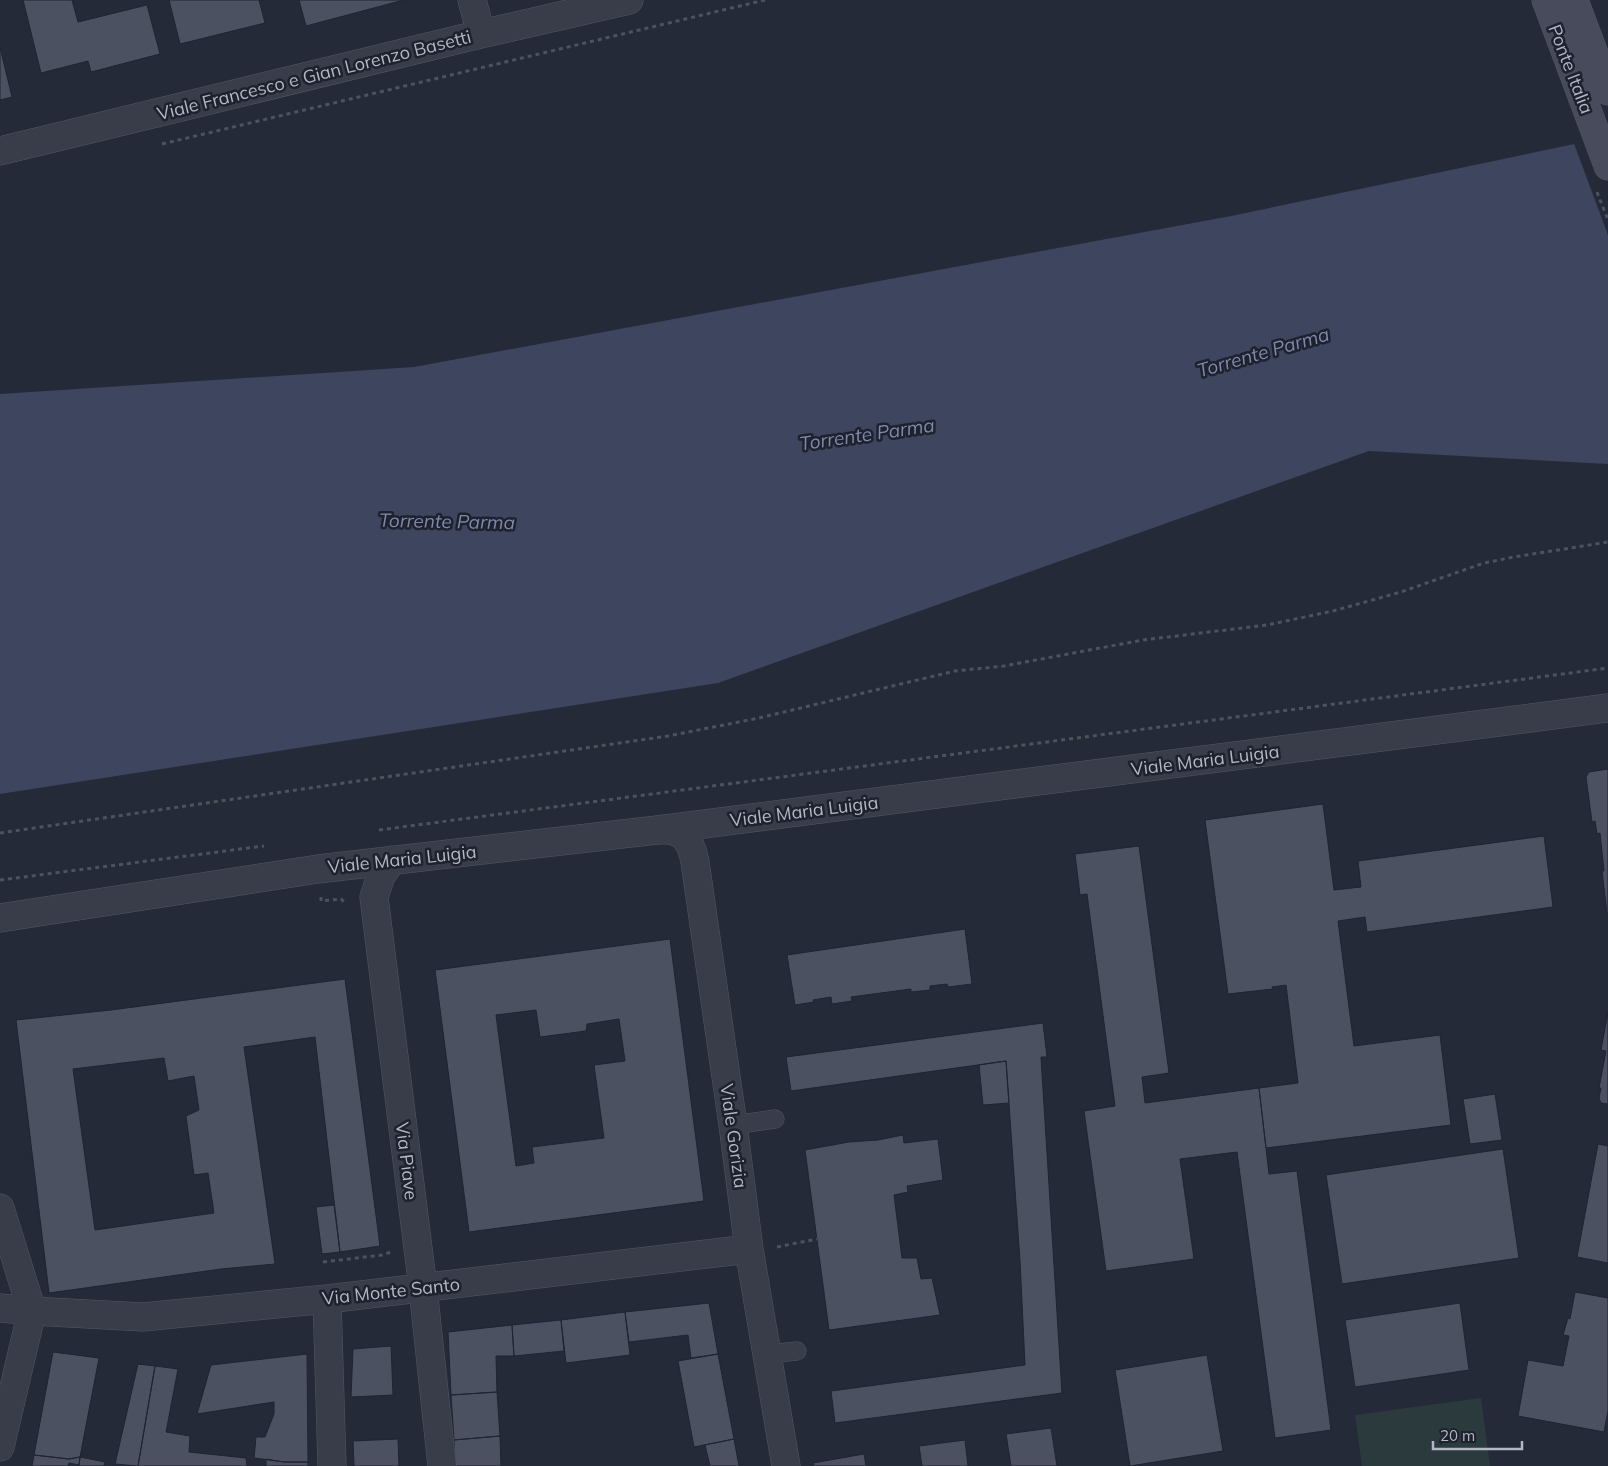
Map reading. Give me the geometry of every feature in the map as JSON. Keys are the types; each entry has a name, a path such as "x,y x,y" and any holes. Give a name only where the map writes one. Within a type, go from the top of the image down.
{"main road":[{"name":"Ponte Italia","path":"1546,0 1608,166"},
{"name":"Ponte Italia","path":"1574,0 1608,91"}],"street":[{"path":"472,0 480,34"},
{"name":"Viale Francesco e Gian Lorenzo Basetti","path":"0,151 480,34 629,0"},
{"name":"Viale Maria Luigia","path":"0,918 318,869 657,830 1608,708"},
{"name":"Viale Gorizia","path":"657,830 676,831 686,839 694,854 749,1249 786,1466"},
{"name":"Via Piave","path":"392,860 381,876 374,897 423,1288 442,1466"},
{"path":"0,1208 32,1311 0,1447"},
{"name":"Via Monte Santo","path":"0,1308 143,1317 327,1299 749,1249"},
{"path":"327,1299 332,1466"}],"lane":[{"path":"733,1125 775,1120"},
{"path":"767,1354 797,1350"}],"path":[{"path":"154,146 765,0"},
{"path":"0,833 668,736 759,718 955,671 1004,666 1143,640 1300,618 1341,609 1401,592 1484,563 1608,542"},
{"path":"373,831 1608,668"},
{"path":"0,880 265,845"},
{"path":"318,869 321,901 341,899 347,904"},
{"path":"749,1249 779,1247 818,1239"},
{"path":"323,1262 382,1255 390,1252 394,1244"}],"shaded area":[{"path":"1481,1398 1490,1466 1362,1466 1355,1415"}],"water":[{"name":"Torrente Parma","path":"1608,137 1608,464 1369,451 718,683 0,794 0,394 414,367 1231,216"}],"pier":[{"path":"1608,134 1608,235 1573,141"}],"building":[{"path":"23,0 72,0 78,22 147,5 160,54 91,72 88,61 41,73"},
{"path":"169,0 259,0 265,23 180,44"},
{"path":"299,0 404,0 306,26"},
{"path":"0,47 12,97 0,100"},
{"path":"1608,769 1607,914 1600,833 1597,834 1595,821 1592,822 1586,777 1589,772"},
{"path":"1323,804 1334,890 1361,887 1358,861 1544,836 1553,907 1367,932 1365,917 1338,921 1354,1046 1440,1035 1451,1125 1266,1148 1259,1088 1298,1083 1286,985 1272,987 1273,989 1228,994 1205,820"},
{"path":"1139,846 1169,1073 1142,1077 1145,1103 1259,1088 1269,1174 1297,1171 1331,1430 1275,1438 1237,1152 1180,1159 1194,1259 1106,1271 1084,1111 1115,1106 1087,894 1080,895 1075,854"},
{"path":"965,929 972,984 948,987 947,984 930,986 930,990 911,992 911,989 851,997 852,1001 832,1004 831,997 795,1005 787,955"},
{"path":"670,939 704,1201 469,1232 435,970","holes":["536,1010 540,1037 586,1031 587,1024 619,1019 625,1061 594,1065 604,1138 532,1147 534,1163 516,1166 496,1015"]},
{"path":"345,979 380,1246 340,1252 315,1037 244,1047 275,1264 221,1269 49,1293 16,1020 111,1010","holes":["164,1058 168,1081 194,1076 199,1110 186,1116 194,1175 208,1173 214,1213 95,1230 73,1069"]},
{"path":"1608,1012 1608,1104 1601,1103 1599,1098 1601,1088 1599,1088 1606,1051 1601,1050"},
{"path":"1043,1023 1047,1057 1041,1057 1062,1393 835,1423 831,1391 1025,1365 1006,1061 791,1091 786,1057"},
{"path":"1006,1061 1009,1103 983,1105 979,1065"},
{"path":"1495,1094 1502,1140 1470,1144 1463,1099"},
{"path":"903,1135 904,1143 938,1139 943,1180 907,1186 908,1192 894,1195 902,1258 917,1258 921,1279 932,1278 940,1315 829,1330 805,1150"},
{"path":"1598,1144 1608,1146 1608,1263 1577,1257"},
{"path":"1503,1149 1519,1258 1342,1284 1326,1175"},
{"path":"334,1205 340,1252 322,1254 316,1207"},
{"path":"1575,1292 1608,1298 1608,1411 1604,1432 1518,1416 1528,1360 1563,1366 1569,1336 1563,1335 1568,1318 1570,1319"},
{"path":"709,1303 718,1354 691,1358 688,1335 629,1342 625,1312"},
{"path":"1460,1303 1469,1370 1355,1387 1345,1320"},
{"path":"625,1312 630,1355 566,1363 561,1320"},
{"path":"561,1320 564,1351 514,1356 512,1325"},
{"path":"512,1325 514,1356 496,1356 497,1392 451,1395 448,1332"},
{"path":"391,1346 393,1395 351,1397 353,1349"},
{"path":"53,1352 99,1358 80,1457 69,1459 34,1455"},
{"path":"307,1354 308,1462 284,1462 254,1458 256,1437 265,1437 274,1414 274,1402 197,1414 211,1365"},
{"path":"718,1354 734,1439 694,1447 678,1361"},
{"path":"1207,1355 1223,1451 1130,1466 1115,1370"},
{"path":"138,1364 155,1366 138,1466 115,1464"},
{"path":"155,1366 178,1369 166,1432 190,1436 189,1452 246,1458 247,1466 138,1466"},
{"path":"497,1392 500,1436 454,1440 451,1395"},
{"path":"1051,1428 1057,1466 1011,1466 1006,1434"},
{"path":"500,1436 501,1466 455,1466 454,1440"},
{"path":"398,1439 399,1466 354,1466 353,1441"},
{"path":"734,1439 739,1466 710,1466 705,1445"},
{"path":"965,1440 968,1466 922,1466 919,1446"},
{"path":"864,1454 866,1466 814,1466 813,1463"},
{"path":"34,1455 69,1459 80,1457 79,1465 69,1463 68,1466 32,1466"},
{"path":"80,1457 105,1462 104,1466 79,1466"},
{"path":"266,1459 284,1462 308,1462 308,1466 266,1466"}]}
